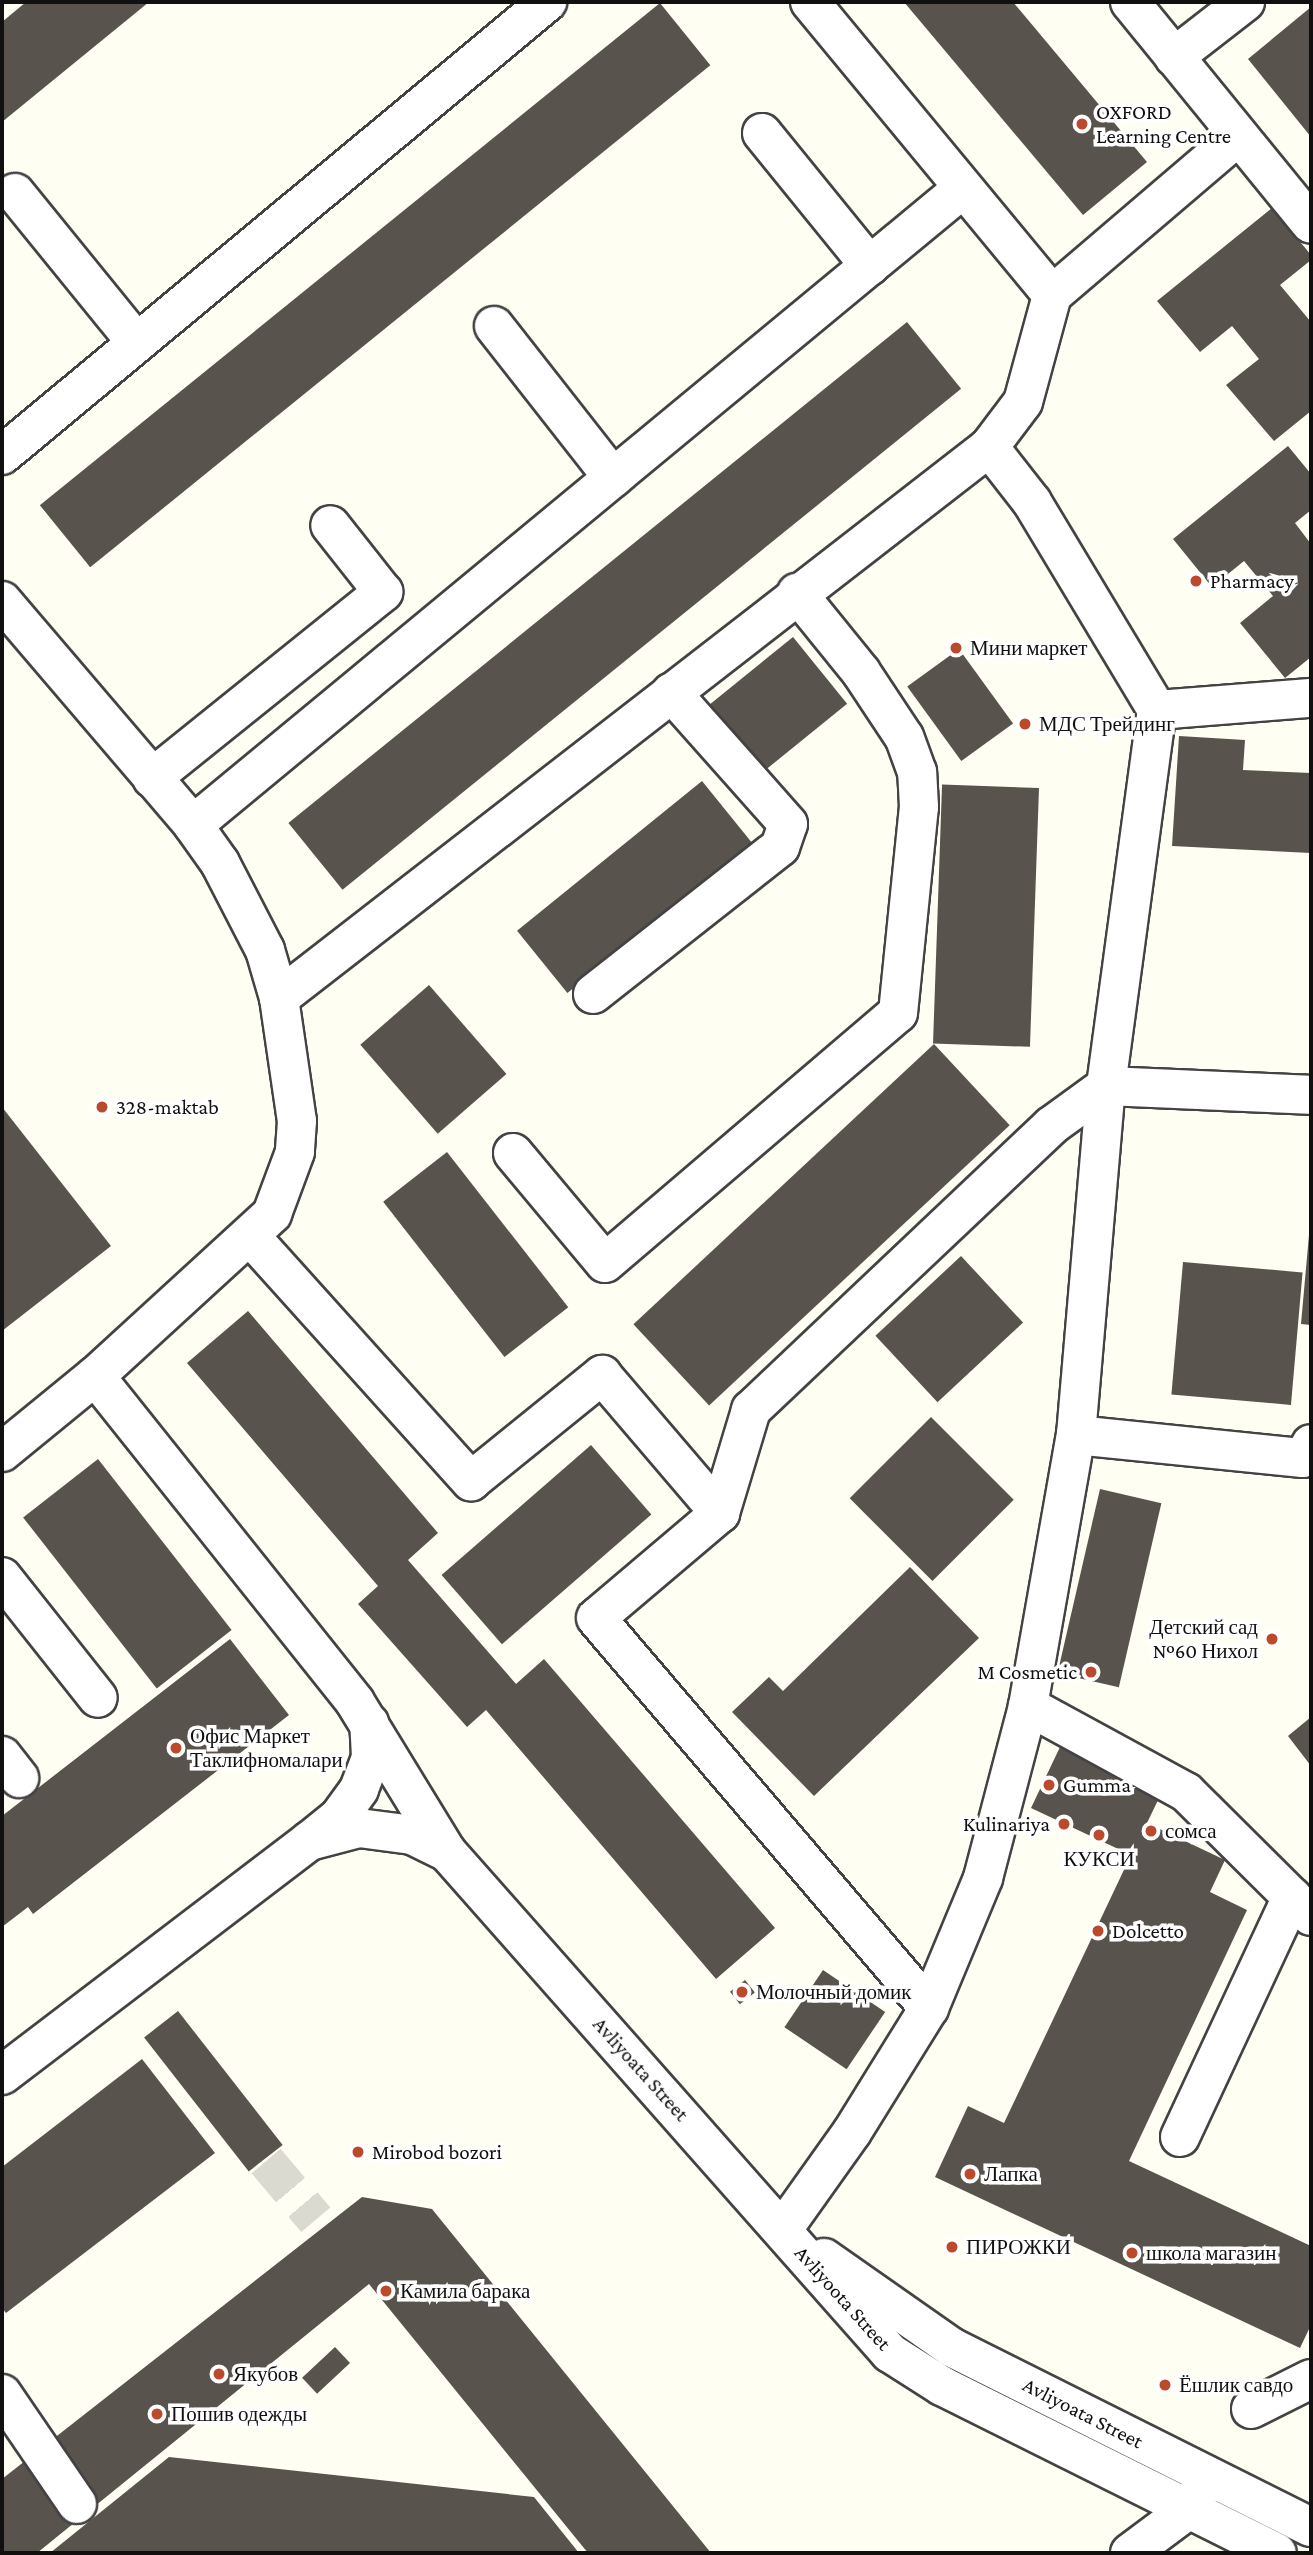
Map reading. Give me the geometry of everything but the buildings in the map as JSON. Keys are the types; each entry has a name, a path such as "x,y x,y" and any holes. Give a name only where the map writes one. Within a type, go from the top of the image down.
{"street":[{"path":"2,455 547,2"},
{"path":"810,2 1052,295"},
{"path":"1130,2 1311,224"},
{"path":"1174,57 1245,2"},
{"path":"762,133 870,266"},
{"path":"279,998 797,593 989,447 1023,402 1052,295 1238,136"},
{"path":"193,825 962,189"},
{"path":"15,193 137,343"},
{"path":"494,326 613,478"},
{"path":"783,2229 852,2132 929,2008 983,1878 1028,1706 1076,1435 1106,1086 1157,710 1032,502 989,447"},
{"path":"152,778 383,592 330,526"},
{"path":"513,1153 605,1263 898,1013 919,807 917,772 904,737 861,671 797,593"},
{"path":"2,601 193,825 243,904 279,998 291,1059 295,1152 272,1214 251,1237 95,1376 2,1452"},
{"path":"593,994 780,847 788,824 671,692"},
{"path":"1157,710 1311,698"},
{"path":"929,2008 596,1618 720,1513 751,1410 1051,1126 1106,1086 1309,1095"},
{"path":"251,1237 471,1481 602,1375 720,1513"},
{"path":"95,1376 369,1723 447,1852"},
{"path":"1076,1435 1303,1458 1311,1444"},
{"path":"2,1577 98,1698"},
{"path":"1028,1706 1186,1792 1302,1906 1180,2137"},
{"path":"309,1841 339,1817 359,1789 371,1757 369,1723"},
{"name":"Avliyoata Street","path":"2,2075 309,1841 377,1827 412,1835 447,1852 783,2229 951,2347 1311,2527"},
{"name":"Avliyoota Street","path":"783,2229 838,2299 905,2364 1182,2527"},
{"path":"1251,2409 1311,2379"},
{"path":"2,2393 77,2504"},
{"path":"1130,2553 1182,2527 1209,2476"},
{"path":"1182,2527 1277,2553"}],"tunnel":[{"path":"266,2161 316,2220"}],"place":[{"name":"OXFORD Learning Centre","path":"1082,124"},
{"name":"Pharmacy","path":"1196,581"},
{"name":"Мини маркет","path":"956,648"},
{"name":"МДС Трейдинг","path":"1025,724"},
{"name":"328-maktab","path":"102,1107"},
{"name":"Детский сад №60 Нихол","path":"1272,1639"},
{"name":"M Cosmetic","path":"1091,1672"},
{"name":"Офис Маркет Таклифномалари","path":"176,1748"},
{"name":"Gumma","path":"1049,1785"},
{"name":"Kulinariya","path":"1064,1824"},
{"name":"сомса","path":"1151,1831"},
{"name":"КУКСИ","path":"1099,1835"},
{"name":"Dolcetto","path":"1098,1931"},
{"name":"Молочный домик","path":"742,1992"},
{"name":"Mirobod bozori","path":"358,2152"},
{"name":"Лапка","path":"970,2174"},
{"name":"ПИРОЖКИ","path":"952,2247"},
{"name":"школа магазин","path":"1132,2253"},
{"name":"Камила барака","path":"386,2291"},
{"name":"Якубов","path":"219,2374"},
{"name":"Ёшлик савдо","path":"1165,2385"},
{"name":"Пошив одежды","path":"157,2414"}]}
